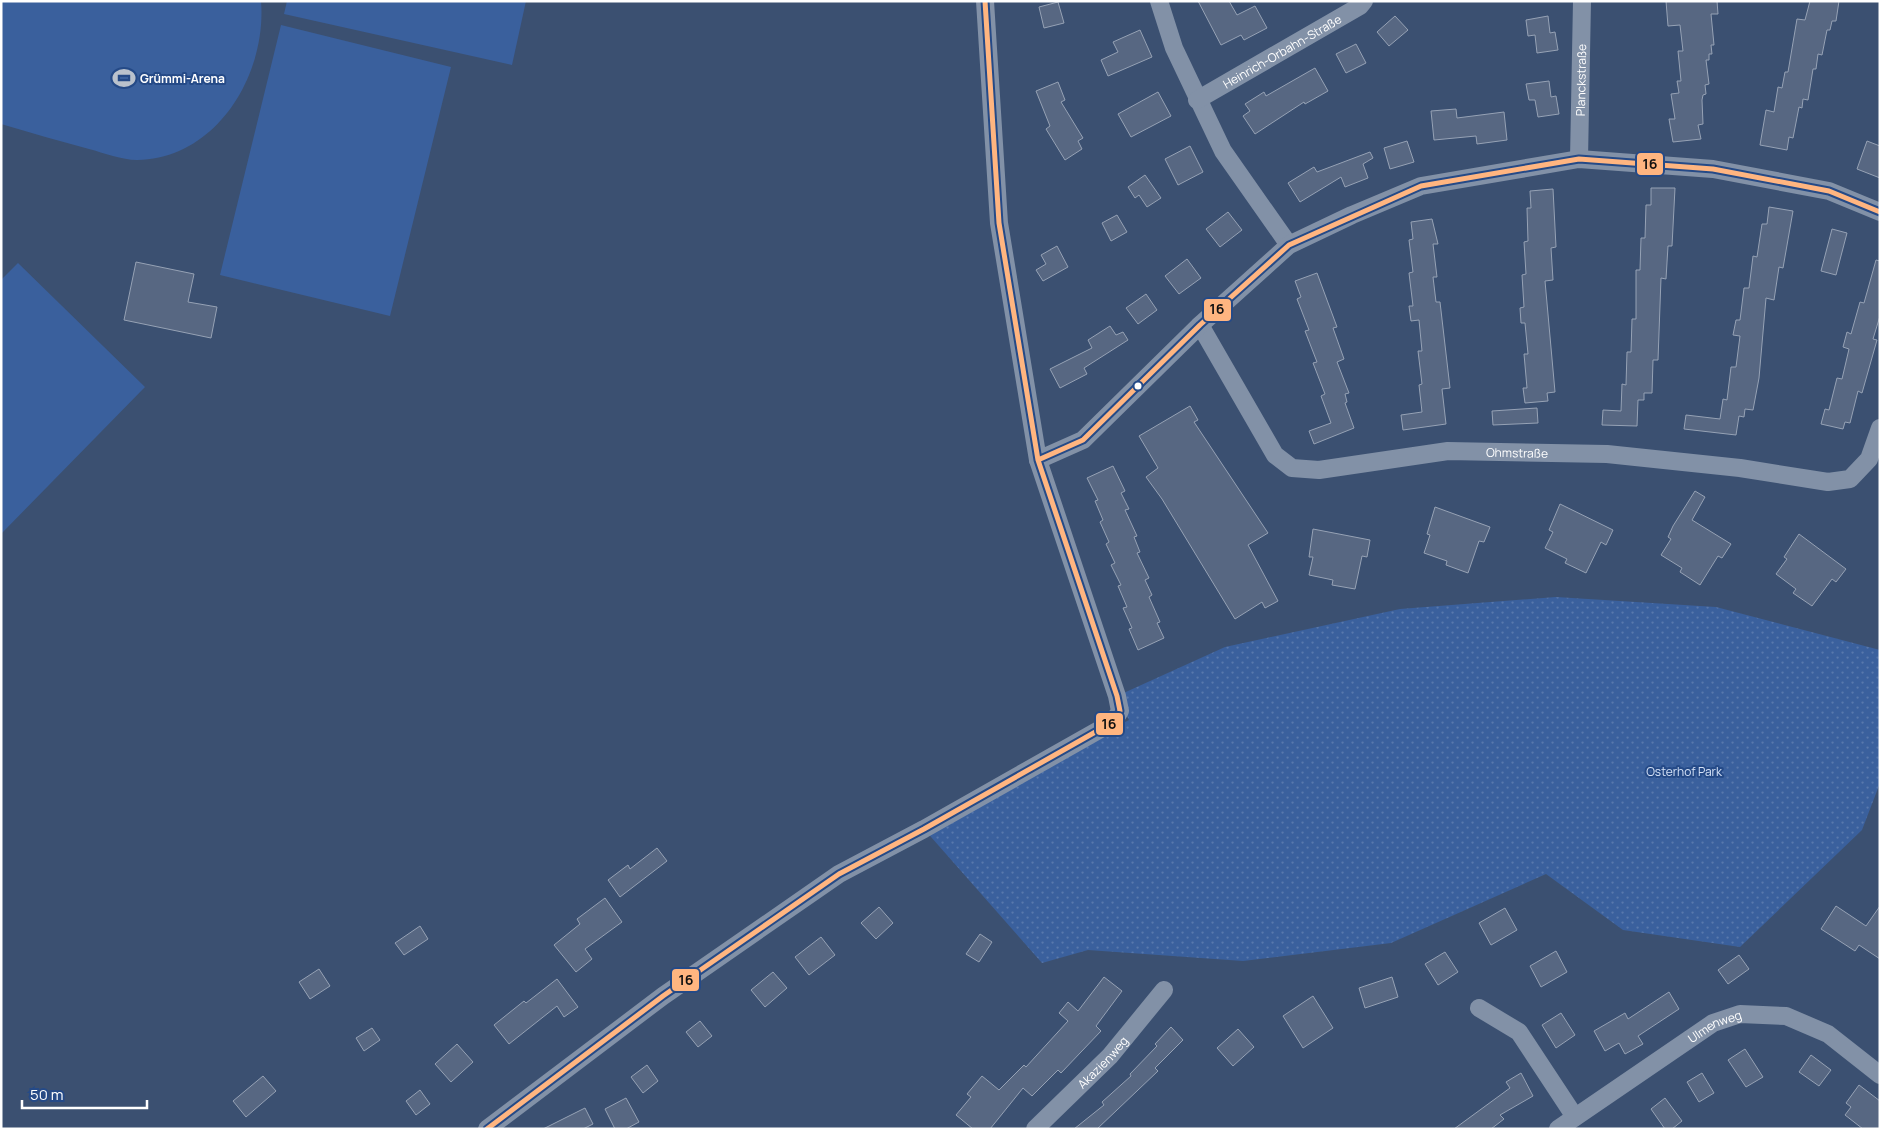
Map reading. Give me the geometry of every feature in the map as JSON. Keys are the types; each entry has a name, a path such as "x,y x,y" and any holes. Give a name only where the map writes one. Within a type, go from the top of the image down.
{"street":[{"path":"486,1129 663,996 839,874 924,829 1113,722 1120,711 1117,696 1038,460 999,222 985,1"},
{"path":"1159,1 1174,48 1197,100 1223,151 1289,245"},
{"name":"Heinrich-Orbahn-Straße","path":"1197,100 1360,6 1364,1"},
{"name":"Planckstraße","path":"1580,158 1582,1"},
{"path":"1038,460 1084,440 1200,325 1289,245 1352,215 1421,186 1580,158 1713,169 1829,191 1880,212"},
{"name":"Ohmstraße","path":"1200,325 1275,455 1292,468 1319,470 1448,451 1598,454 1740,468 1828,482 1850,479 1863,466 1869,459 1880,428"},
{"name":"Akazienweg","path":"1035,1129 1110,1056 1164,990"},
{"path":"1479,1008 1519,1032 1575,1117"},
{"name":"Ulmenweg","path":"1558,1129 1713,1023 1740,1014 1786,1016 1828,1034 1880,1075"}],"green space":[{"name":"Grümmi-Arena","path":"1,1 261,1 261,29 255,56 245,83 231,108 213,128 191,145 166,156 131,160 1,124"},
{"path":"287,1 526,1 512,65 284,14"},
{"path":"281,25 451,67 390,316 220,275"},
{"path":"18,263 145,387 1,534 1,280"},
{"name":"Osterhof Park","path":"1556,597 1716,607 1880,650 1880,783 1862,830 1740,947 1623,930 1546,874 1391,943 1243,961 1088,950 1042,963 924,829 1129,720 1117,696 1225,647 1400,609"}],"building":[{"path":"1198,1 1229,1 1237,15 1255,6 1267,28 1244,40 1241,35 1221,45"},
{"path":"1666,1 1717,1 1718,14 1711,14 1714,45 1711,45 1712,54 1709,54 1709,60 1706,60 1709,84 1705,85 1706,94 1703,95 1702,100 1703,124 1698,125 1701,139 1673,142 1669,119 1675,119 1671,94 1679,93 1677,81 1681,81 1678,51 1683,51 1680,25 1668,26"},
{"path":"1810,1 1839,1 1836,21 1832,21 1830,30 1827,30 1822,55 1818,54 1816,69 1813,69 1808,100 1803,99 1802,108 1799,107 1793,138 1789,137 1787,150 1760,145 1766,110 1774,112 1778,87 1782,88 1785,72 1788,72 1797,19 1805,20"},
{"path":"1058,2 1064,23 1044,28 1039,7"},
{"path":"1395,16 1408,30 1389,46 1377,32"},
{"path":"1548,16 1550,33 1555,32 1558,50 1537,53 1535,35 1528,36 1526,20"},
{"path":"1140,30 1152,57 1108,76 1101,60 1118,52 1113,42"},
{"path":"1356,44 1366,63 1346,73 1336,54"},
{"path":"1315,68 1328,91 1305,104 1304,102 1255,134 1243,116 1250,111 1245,104 1264,92 1266,96"},
{"path":"1549,81 1551,97 1556,96 1559,114 1538,117 1535,100 1529,100 1526,84"},
{"path":"1058,82 1065,100 1061,102 1083,138 1078,141 1082,149 1065,160 1046,129 1050,126 1036,91"},
{"path":"1158,92 1171,116 1131,137 1118,114"},
{"path":"1456,109 1457,118 1504,112 1507,140 1477,144 1476,136 1434,140 1431,111"},
{"path":"1407,141 1414,162 1390,169 1384,148"},
{"path":"1867,141 1880,146 1880,178 1857,169"},
{"path":"1190,146 1203,172 1178,185 1165,159"},
{"path":"1370,152 1373,158 1363,164 1368,178 1345,187 1341,177 1300,202 1288,183 1314,167 1317,172"},
{"path":"1145,175 1161,198 1147,207 1139,195 1135,198 1128,187"},
{"path":"1651,188 1675,188 1672,246 1668,246 1666,279 1661,278 1658,360 1653,360 1652,393 1644,393 1644,400 1638,400 1637,426 1602,425 1603,410 1621,411 1622,384 1626,385 1627,352 1631,352 1632,319 1636,319 1636,270 1640,270 1641,238 1645,238 1646,205 1651,205"},
{"path":"1553,189 1556,247 1551,248 1553,280 1545,281 1555,392 1547,393 1548,401 1525,403 1523,388 1527,388 1524,354 1528,354 1525,323 1521,323 1520,308 1524,307 1522,275 1526,274 1524,242 1528,241 1527,208 1531,208 1530,191"},
{"path":"1769,207 1793,211 1783,268 1779,267 1774,300 1766,298 1759,378 1753,410 1745,409 1744,417 1739,416 1736,435 1684,429 1686,415 1720,419 1723,399 1727,400 1731,367 1736,367 1740,336 1733,335 1736,320 1740,320 1744,288 1749,288 1753,256 1757,257 1762,224 1767,224"},
{"path":"1228,212 1242,230 1220,247 1206,229"},
{"path":"1117,215 1127,232 1111,241 1102,223"},
{"path":"1432,219 1438,244 1433,244 1437,277 1433,277 1436,302 1440,302 1450,388 1442,389 1446,424 1403,430 1401,415 1422,412 1419,385 1422,384 1418,351 1422,351 1419,320 1411,321 1409,306 1413,306 1409,273 1413,272 1409,240 1413,239 1411,222"},
{"path":"1832,229 1847,233 1836,275 1821,271"},
{"path":"1057,246 1068,267 1043,281 1036,270 1046,264 1041,255"},
{"path":"1187,259 1201,278 1179,294 1165,276"},
{"path":"1876,260 1880,261 1880,316 1873,339 1877,340 1862,393 1858,391 1850,423 1845,422 1843,429 1821,424 1825,409 1829,410 1837,378 1842,379 1849,349 1843,347 1847,332 1851,334 1860,302 1864,303"},
{"path":"136,262 194,274 188,302 217,307 211,338 124,320"},
{"path":"1317,273 1337,327 1333,328 1344,359 1337,362 1349,393 1345,394 1347,402 1345,403 1354,428 1314,444 1309,431 1331,423 1321,396 1325,394 1313,363 1317,362 1305,331 1309,330 1297,299 1301,297 1295,281"},
{"path":"1146,294 1157,310 1138,324 1126,308"},
{"path":"1110,326 1116,335 1123,332 1128,340 1084,368 1087,374 1060,388 1050,369 1092,348 1088,340"},
{"path":"1190,406 1198,420 1194,422 1268,533 1248,545 1278,601 1265,608 1262,602 1235,619 1162,499 1146,477 1158,468 1139,436"},
{"path":"1537,408 1538,423 1493,425 1492,411"},
{"path":"1113,466 1125,491 1121,493 1129,509 1125,510 1137,536 1134,537 1140,552 1137,553 1149,578 1145,580 1152,595 1149,597 1160,622 1157,623 1164,638 1138,650 1129,629 1132,628 1123,608 1127,607 1118,586 1121,585 1111,565 1115,563 1106,544 1109,542 1100,522 1103,520 1095,501 1098,500 1087,478"},
{"path":"1695,491 1705,497 1692,520 1731,544 1722,558 1718,556 1700,585 1680,572 1682,568 1661,555 1671,539 1668,537 1673,526"},
{"path":"1560,504 1613,530 1606,545 1601,542 1586,573 1565,563 1567,559 1545,548 1553,532 1549,530"},
{"path":"1435,507 1490,527 1484,542 1479,541 1468,573 1446,565 1447,561 1424,553 1430,535 1427,534"},
{"path":"1313,529 1370,540 1367,557 1362,556 1355,589 1332,585 1333,580 1309,575 1313,557 1309,557"},
{"path":"1799,534 1846,569 1836,582 1832,579 1812,606 1793,593 1796,589 1776,574 1787,559 1784,557"},
{"path":"657,848 667,861 620,897 608,880 628,865 630,869"},
{"path":"605,898 622,922 585,949 592,959 576,972 554,945 580,924 577,919"},
{"path":"1836,906 1866,926 1880,906 1880,959 1859,945 1855,951 1821,929"},
{"path":"879,907 893,923 876,939 861,923"},
{"path":"1505,908 1517,930 1491,945 1479,923"},
{"path":"420,926 428,939 404,955 395,943"},
{"path":"980,934 992,942 979,962 966,954"},
{"path":"821,937 835,955 809,975 795,957"},
{"path":"1556,951 1567,972 1541,987 1530,966"},
{"path":"1445,952 1458,972 1438,985 1425,964"},
{"path":"1739,955 1749,969 1728,984 1718,970"},
{"path":"319,969 330,986 310,999 299,982"},
{"path":"773,972 787,988 765,1007 751,990"},
{"path":"1104,977 1122,991 1096,1026 1101,1031 1061,1073 1058,1070 1032,1096 1023,1088 990,1129 973,1129 956,1115 971,1097 967,1094 982,1076 999,1090 1024,1065 1026,1067 1068,1021 1059,1013 1068,1002 1078,1011"},
{"path":"1392,977 1398,997 1365,1008 1359,988"},
{"path":"557,979 578,1007 564,1017 557,1006 509,1044 494,1025 524,1001 526,1003"},
{"path":"1669,992 1679,1009 1638,1036 1643,1044 1625,1054 1619,1043 1605,1051 1594,1031 1625,1013 1628,1019"},
{"path":"1313,996 1333,1028 1303,1048 1283,1016"},
{"path":"1561,1013 1575,1035 1556,1048 1542,1025"},
{"path":"700,1021 712,1036 698,1047 686,1032"},
{"path":"1171,1027 1183,1040 1155,1068 1158,1071 1097,1129 1074,1129 1104,1105 1102,1102 1131,1076 1130,1074 1157,1046 1155,1044"},
{"path":"372,1028 380,1040 364,1051 356,1038"},
{"path":"1238,1029 1254,1047 1233,1066 1217,1048"},
{"path":"457,1044 473,1062 451,1082 435,1064"},
{"path":"1745,1049 1763,1077 1746,1087 1728,1060"},
{"path":"1811,1055 1831,1070 1819,1086 1799,1072"},
{"path":"647,1065 658,1081 643,1093 631,1077"},
{"path":"1521,1073 1533,1096 1500,1115 1504,1119 1491,1129 1454,1129 1510,1088 1506,1082"},
{"path":"1702,1073 1714,1093 1699,1102 1687,1082"},
{"path":"263,1076 276,1091 246,1117 233,1101"},
{"path":"1859,1085 1880,1101 1880,1129 1863,1129 1845,1115 1851,1107 1846,1103"},
{"path":"420,1090 430,1104 416,1115 406,1101"},
{"path":"626,1098 639,1122 626,1129 615,1129 605,1109"},
{"path":"1665,1098 1682,1121 1672,1129 1665,1129 1651,1109"},
{"path":"585,1108 593,1124 583,1129 543,1129"}],"transit line":[{"name":"16","path":"487,1129 663,996 839,874 924,829 1113,722 1120,711 1117,696 1038,460 999,223 985,1"},
{"name":"16","path":"1038,460 1083,440 1200,325 1289,245 1421,186 1579,159 1713,169 1829,191 1880,212"}],"place":[{"name":"Grümmi-Arena","path":"124,78"}]}
